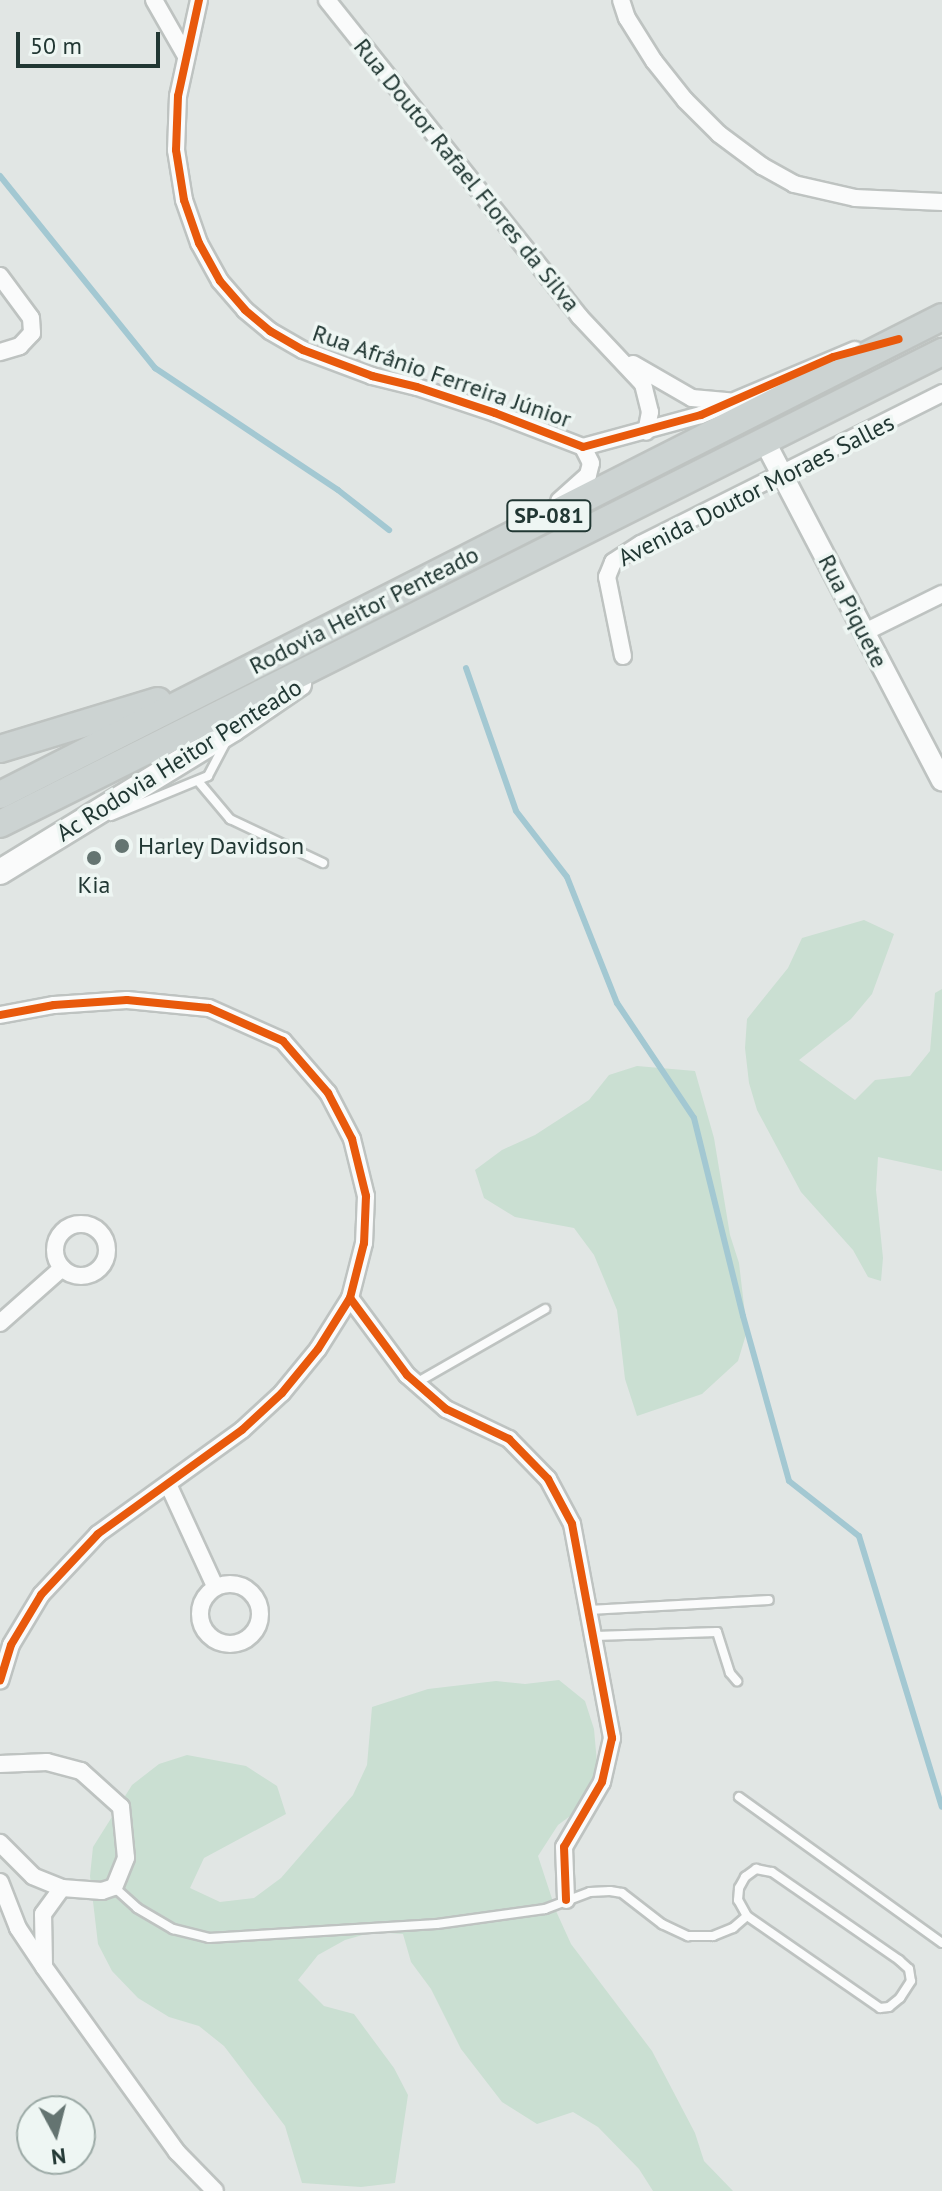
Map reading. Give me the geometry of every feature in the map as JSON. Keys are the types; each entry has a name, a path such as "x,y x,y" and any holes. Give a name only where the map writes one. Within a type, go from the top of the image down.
{"main road":[{"name":"Rodovia Heitor Penteado","path":"0,795 942,317"},
{"name":"Rodovia Heitor Penteado","path":"0,824 942,352"},
{"name":"Ac Rodovia Heitor Penteado","path":"0,872 233,729 356,645"},
{"path":"0,749 223,682"}],"street":[{"path":"154,0 186,56"},
{"name":"Rua Afrânio Ferreira Júnior","path":"199,0 178,96 176,150 184,200 199,243 220,281 245,310 270,331 303,350 372,376 495,413 583,447 646,432 737,401 833,357 899,339"},
{"name":"Rua Doutor Rafael Flores da Silva","path":"327,0 608,348 643,384 650,412 646,432"},
{"path":"608,0 627,18 685,100 719,134 762,166 794,184 855,198 942,202"},
{"path":"621,0 627,18"},
{"path":"0,276 27,311 32,333 20,346 0,352"},
{"name":"Rua Doutor Rafael Flores da Silva","path":"608,348 692,398 737,401"},
{"name":"Avenida Doutor Moraes Salles","path":"623,656 607,577 609,566 641,544 942,393"},
{"name":"Rua Piquete","path":"765,442 942,780"},
{"name":"Rua Afrânio Ferreira Júnior","path":"527,528 588,475 591,463 583,447"},
{"path":"863,633 942,594"},
{"path":"0,1015 54,1005 127,1000 209,1008 283,1041 328,1093 352,1139 366,1196 364,1243 350,1298 318,1349 282,1393 242,1430 98,1534 41,1595 11,1645 0,1680"},
{"path":"0,1323 62,1268"},
{"path":"350,1298 379,1341 416,1383 446,1409 509,1439 548,1479 572,1524 612,1738 602,1782 564,1847 566,1900"},
{"path":"168,1484 215,1586"},
{"path":"0,1764 47,1762 81,1771 105,1789 121,1807 126,1858 114,1887 102,1891 62,1888 33,1876 0,1843"},
{"path":"0,1882 18,1928 44,1967 177,2152 215,2191"},
{"path":"44,1967 43,1914 62,1888"}],"lane":[{"path":"54,839 198,781 215,768 233,729"},
{"path":"198,781 230,819 323,863"},
{"path":"416,1383 545,1309"},
{"path":"589,1610 769,1600"},
{"path":"595,1636 717,1632 730,1673 737,1681"},
{"path":"739,1797 942,1943"},
{"path":"756,1869 772,1872 899,1960 909,1969 911,1981 900,1998 889,2007 880,2008 747,1916 738,1900 745,1877 756,1869"},
{"path":"114,1887 137,1908 173,1929 209,1938 437,1924 545,1909 590,1892 622,1893 662,1924 688,1936 713,1936 733,1928 747,1916"}],"green space":[{"path":"864,920 894,934 872,994 851,1019 799,1060 855,1100 875,1080 910,1076 930,1051 935,993 942,989 942,1171 878,1157 876,1190 883,1258 881,1281 868,1277 853,1250 801,1192 757,1110 749,1083 745,1048 747,1019 788,968 802,938"},
{"path":"637,1066 695,1071 714,1138 730,1235 739,1263 747,1331 738,1361 702,1394 637,1416 625,1379 617,1310 594,1255 574,1228 515,1217 484,1198 475,1170 502,1150 535,1135 589,1100 609,1075"},
{"path":"559,1680 585,1701 594,1729 597,1763 585,1805 558,1825 538,1856 556,1911 571,1944 652,2051 695,2133 704,2161 733,2191 653,2191 639,2169 598,2127 573,2112 537,2124 502,2102 461,2049 431,1989 411,1962 403,1934 373,1932 345,1940 318,1955 298,1980 324,2006 354,2014 394,2068 408,2095 395,2183 361,2187 302,2183 285,2126 224,2046 199,2026 169,2017 138,1998 112,1971 98,1944 90,1876 93,1847 132,1785 159,1764 187,1755 246,1766 277,1786 286,1814 204,1858 190,1888 220,1902 254,1898 281,1878 353,1795 367,1765 372,1707 428,1689 496,1681 525,1684"}],"waterway":[{"path":"0,176 155,368 338,490 389,530"},
{"path":"466,668 516,811 567,877 617,1003 694,1118 743,1316 789,1481 859,1536 942,1807"}],"cycle path":[{"path":"199,0 178,96 176,150 184,200 199,243 220,281 245,310 270,331 303,350 372,376 417,387 495,413 583,447 701,415 833,357 899,339"},
{"path":"0,1015 54,1005 127,1000 209,1008 283,1041 328,1093 352,1139 366,1196 364,1243 350,1298 318,1349 282,1393 242,1430 98,1534 41,1595 11,1645 0,1680"},
{"path":"350,1298 407,1375 446,1409 509,1439 548,1479 572,1524 612,1738 602,1782 564,1847 566,1900"}],"place":[{"name":"Harley Davidson","path":"122,846"},
{"name":"Kia","path":"94,858"}]}
